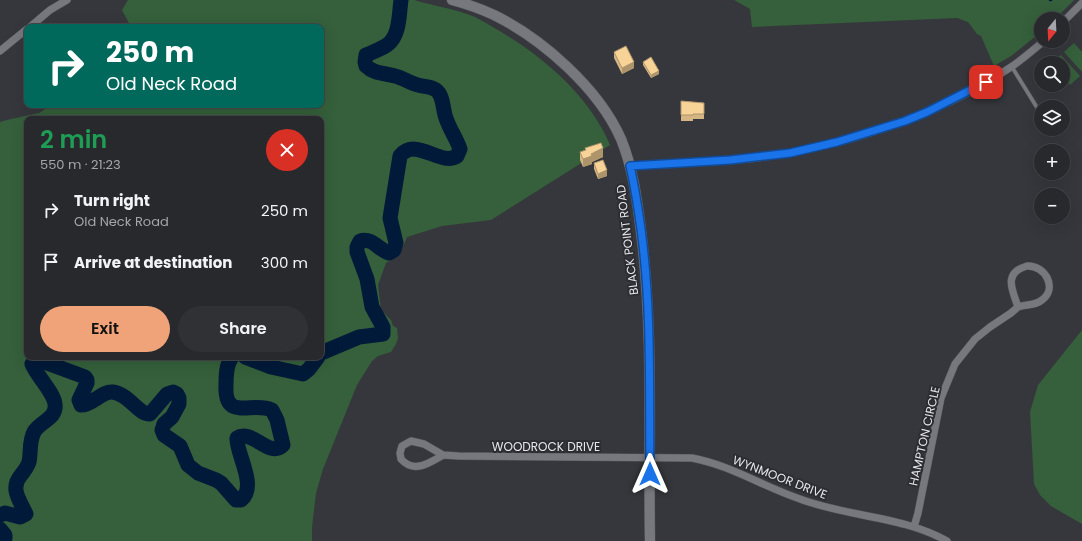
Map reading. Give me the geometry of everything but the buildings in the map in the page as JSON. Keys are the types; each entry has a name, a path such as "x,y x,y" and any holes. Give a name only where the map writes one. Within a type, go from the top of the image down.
{"main road":[{"name":"BLACK POINT ROAD","path":"452,0 483,10 509,23 563,64 591,92 610,118 630,166 636,196 646,279 649,363 650,541"}],"street":[{"path":"34,24 50,10 67,0"},
{"path":"1070,15 1082,3"},
{"path":"0,51 24,31"},
{"path":"630,166 757,158 790,153 837,142 891,126 927,112 986,82 1012,66 1035,48"},
{"name":"HAMPTON CIRCLE","path":"914,527 918,514 941,398 951,371 975,339 990,327 1018,307 1039,302 1044,298 1048,292 1049,282 1043,271 1037,267 1027,266 1020,268 1015,272 1012,278 1011,288 1018,307"},
{"name":"WOODROCK DRIVE","path":"443,455 425,465 416,467 405,464 401,459 400,453 404,444 415,441 430,447 443,455 649,458"},
{"name":"WYNMOOR DRIVE","path":"649,458 692,458 707,461 801,500 914,527 947,541"}],"lane":[{"path":"1012,66 1034,102"}],"green space":[{"path":"128,0 414,0 468,14 505,34 523,46 558,74 574,90 600,125 610,145 491,220 442,226 407,237 400,254 386,263 378,285 381,310 391,320 393,326 397,328 398,338 391,352 378,356 372,361 357,385 323,469 316,493 312,541 0,541 0,122 24,116 24,360 324,360 324,116 25,116 39,113 47,108 324,108 324,24 129,24 122,10"},
{"path":"734,0 1074,0 1062,12 1034,12 1034,38 1011,56 994,66 981,36 977,34 968,22 957,18 752,27 750,9"},
{"path":"1074,43 1082,52 1082,72 1070,59 1070,56 1068,56 1064,52"},
{"path":"1070,65 1080,76 1070,85"},
{"path":"1082,330 1082,524 1051,506 1040,495 1034,484 1030,412 1038,385"}],"waterway":[{"path":"324,352 359,337 383,334 383,327 372,307 367,279 357,252 357,247 360,241 364,240 372,242 389,253 394,250 396,243 390,218 400,156 406,151 413,149 421,150 444,158 451,158 457,156 460,149 446,119 441,98 436,90 420,86 398,77 376,72 366,66 366,55 387,45 394,36 397,30 401,0"},
{"path":"0,515 5,513 20,517 26,514 18,498 16,484 29,462 32,436 34,432 40,425 51,417 55,409 52,395 32,364 35,360"},
{"path":"39,360 85,377 87,383 79,400 81,405 89,403 109,392 113,392 124,396 142,411 150,414 167,394 173,392 177,394 179,404 172,417 164,424 162,430 164,435 180,446 188,465 198,473 221,483 236,500 241,500 246,494 247,478 237,438 243,436 249,437 272,448 278,448 283,445 277,420 272,410 264,408 234,407 230,403 227,396 226,378 227,367 230,360"},
{"path":"253,360 271,367 303,374 316,360"},
{"path":"0,529 5,535 5,538 2,541"}],"route":[{"path":"650,474 649,363 646,282 643,243 635,187 630,166 757,158 790,153 837,142 905,121 927,112 986,82"}]}
